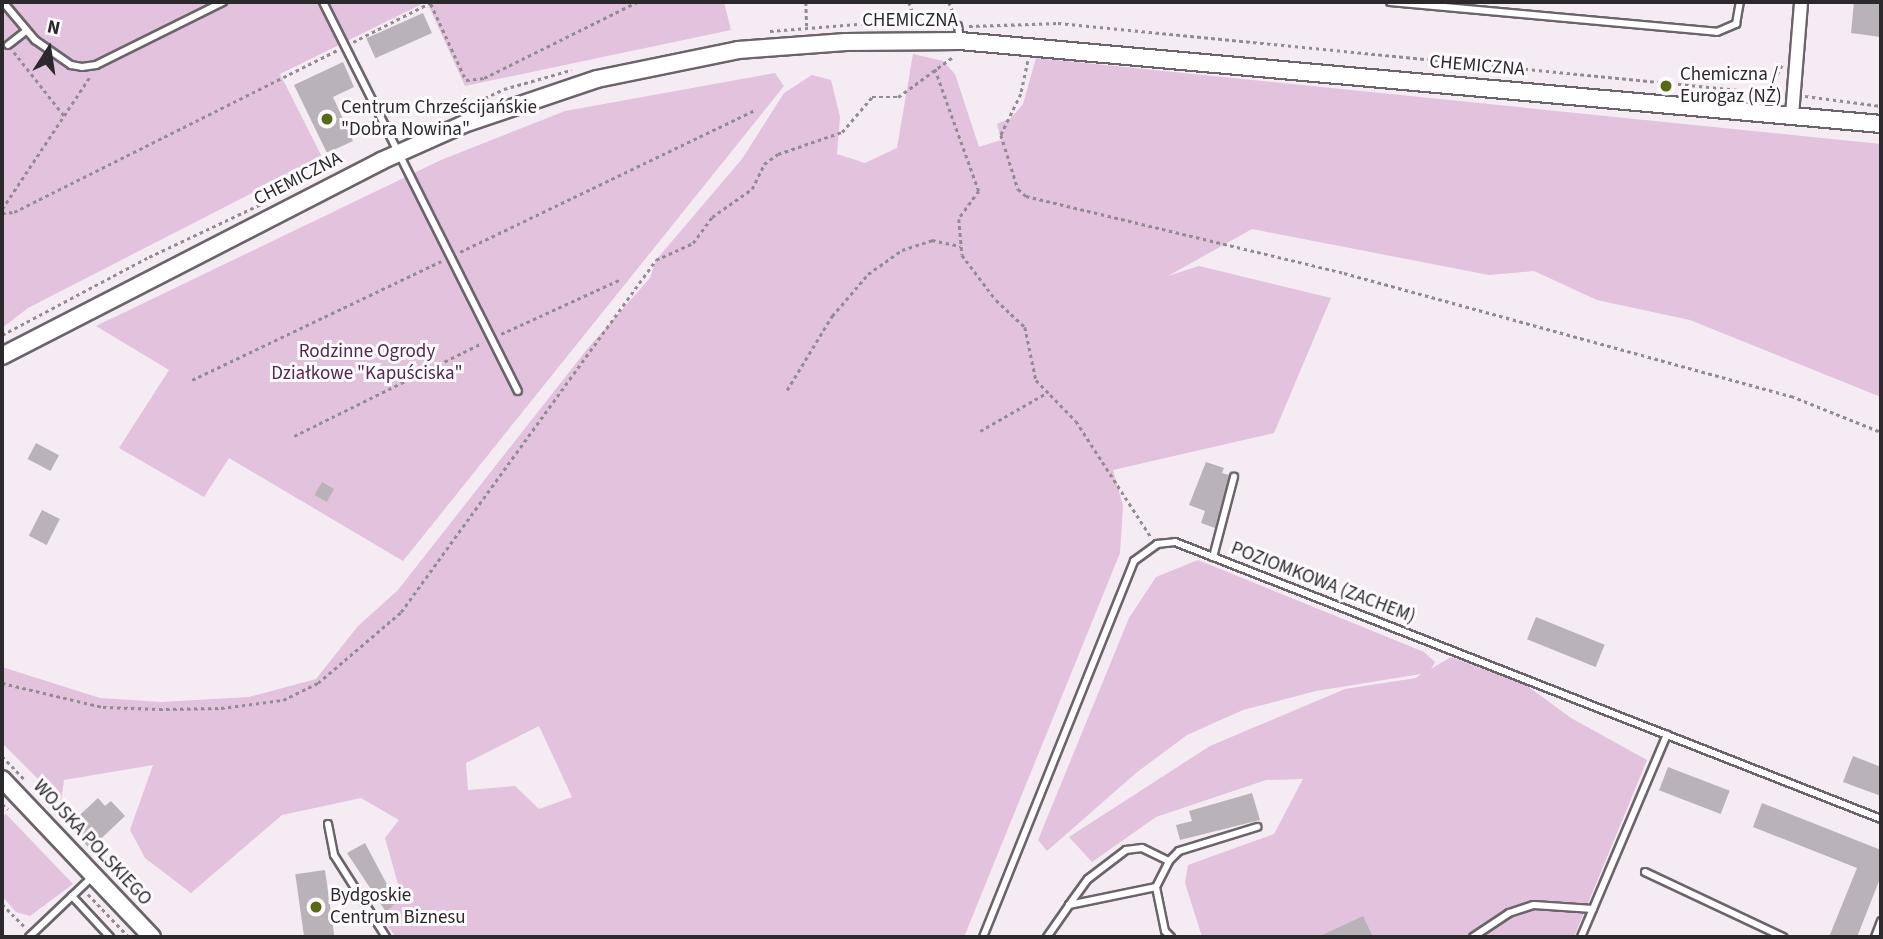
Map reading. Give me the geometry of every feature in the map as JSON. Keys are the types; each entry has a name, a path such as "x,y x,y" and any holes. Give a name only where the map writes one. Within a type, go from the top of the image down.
{"street":[{"path":"1792,115 1801,2"},
{"name":"CHEMICZNA","path":"2,356 397,153 528,99 597,79 738,50 959,33 1030,47 1881,124"},
{"name":"WOJSKA POLSKIEGO","path":"4,786 94,874 152,937"}],"lane":[{"path":"3,2 26,31 71,65 96,65 223,2"},
{"path":"323,2 518,391"},
{"path":"1390,2 1717,32 1736,24 1741,2"},
{"path":"8,45 26,31"},
{"path":"1213,556 1234,477"},
{"name":"POZIOMKOWA (ZACHEM)","path":"1157,544 1175,542 1213,556 1881,819"},
{"path":"983,937 1134,561 1157,544"},
{"path":"1581,937 1667,734"},
{"path":"328,824 334,855 386,937"},
{"path":"1171,937 1165,931 1156,887 1169,861 1179,850 1257,827"},
{"path":"1047,937 1088,878 1126,850 1142,848 1169,861"},
{"path":"1645,872 1783,937"},
{"path":"30,936 94,874"},
{"path":"1069,905 1156,887"},
{"path":"72,896 110,937"},
{"path":"1473,937 1509,913 1534,905 1593,909"},
{"path":"1875,937 1881,921"}],"path":[{"path":"96,65 66,118 2,211 14,212 431,2 466,80 484,78 637,2"},
{"path":"806,2 806,43"},
{"path":"909,2 916,22"},
{"path":"2,684 103,707 159,709 221,708 283,700 318,683 401,612 656,260 692,243 712,218 752,189 764,164 778,154 842,132 872,97 898,97 953,59 959,33 949,2"},
{"path":"959,33 1058,23 1793,95 1881,106"},
{"path":"8,45 66,118"},
{"path":"1030,47 1026,78 1002,135 1018,189 1026,197 1344,273 1791,396 1881,432"},
{"path":"1767,93 1784,62"},
{"path":"936,69 979,191 958,219 962,255 996,300 1025,327 1036,380 1076,421 1157,544"},
{"path":"192,380 755,110"},
{"path":"2,335 149,257 270,200"},
{"path":"788,390 832,316 868,274 902,250 932,240 960,246"},
{"path":"294,436 491,338 619,280"},
{"path":"980,431 1048,392"},
{"path":"2,904 30,936"}],"green space":[{"path":"2,2 426,2 280,74 322,157 28,308 2,328"},
{"path":"427,2 724,2 731,30 465,86"},
{"path":"913,54 943,61 955,74 979,147 1001,140 997,124 1011,118 1023,104 1036,58 1881,144 1881,397 1690,320 1597,300 1534,271 1489,275 1252,229 1168,276 1199,266 1331,298 1274,433 1113,470 1123,506 1120,553 964,937 396,937 387,925 386,912 402,898 385,838 399,820 361,798 282,815 191,893 145,858 130,830 153,765 64,780 61,802 2,743 2,667 100,698 161,702 249,697 316,679 358,626 398,590 588,348 650,278 656,260 742,159 784,93 812,75 831,80 840,117 837,154 865,163 897,148","holes":["539,726 572,797 539,809 515,786 468,790 466,763"]},
{"name":"Rodzinne Ogrody Działkowe \"Kapuściska\"","path":"775,73 784,86 403,561 229,458 204,497 119,448 169,370 96,326 441,160 565,111"},
{"path":"1198,560 1424,652 1435,662 1431,669 1451,657 1526,685 1571,718 1647,760 1574,937 1202,937 1185,883 1188,865 1274,834 1303,779 1266,780 1156,817 1092,862 1069,837 1210,746 1345,689 1416,678 1421,674 1316,691 1243,710 1187,735 1136,773 1047,851 1038,840 1129,618 1156,577"},
{"path":"6,814 73,884 30,916 16,912 2,896 2,817"}],"building":[{"path":"1854,2 1881,2 1881,37 1851,33"},
{"path":"423,13 432,33 375,58 366,38"},
{"name":"Centrum Chrześcijańskie \"Dobra Nowina\"","path":"343,62 354,87 333,97 353,141 327,153 294,85"},
{"path":"36,443 59,455 51,471 28,459"},
{"path":"1206,462 1224,468 1222,473 1229,475 1215,528 1201,523 1205,511 1189,505"},
{"path":"322,482 334,489 327,502 314,495"},
{"path":"42,510 60,519 47,545 29,536"},
{"path":"1536,617 1605,645 1596,667 1527,639"},
{"path":"1853,756 1881,767 1881,796 1843,782"},
{"path":"1668,767 1730,791 1721,814 1659,790"},
{"path":"1252,793 1260,820 1180,840 1176,825 1192,821 1189,811"},
{"path":"98,798 105,806 111,801 125,816 90,849 68,826"},
{"path":"1762,803 1881,850 1881,876 1857,937 1829,937 1857,868 1753,827"},
{"path":"365,843 391,892 396,888 402,898 386,912 347,853"},
{"name":"Bydgoskie Centrum Biznesu","path":"325,870 334,937 304,937 295,874"},
{"path":"1363,916 1373,937 1318,937"}],"place":[{"name":"Chemiczna / Eurogaz (NŻ)","path":"1666,86"},
{"name":"Centrum Chrześcijańskie \"Dobra Nowina\"","path":"327,119"},
{"name":"Bydgoskie Centrum Biznesu","path":"316,907"}]}
